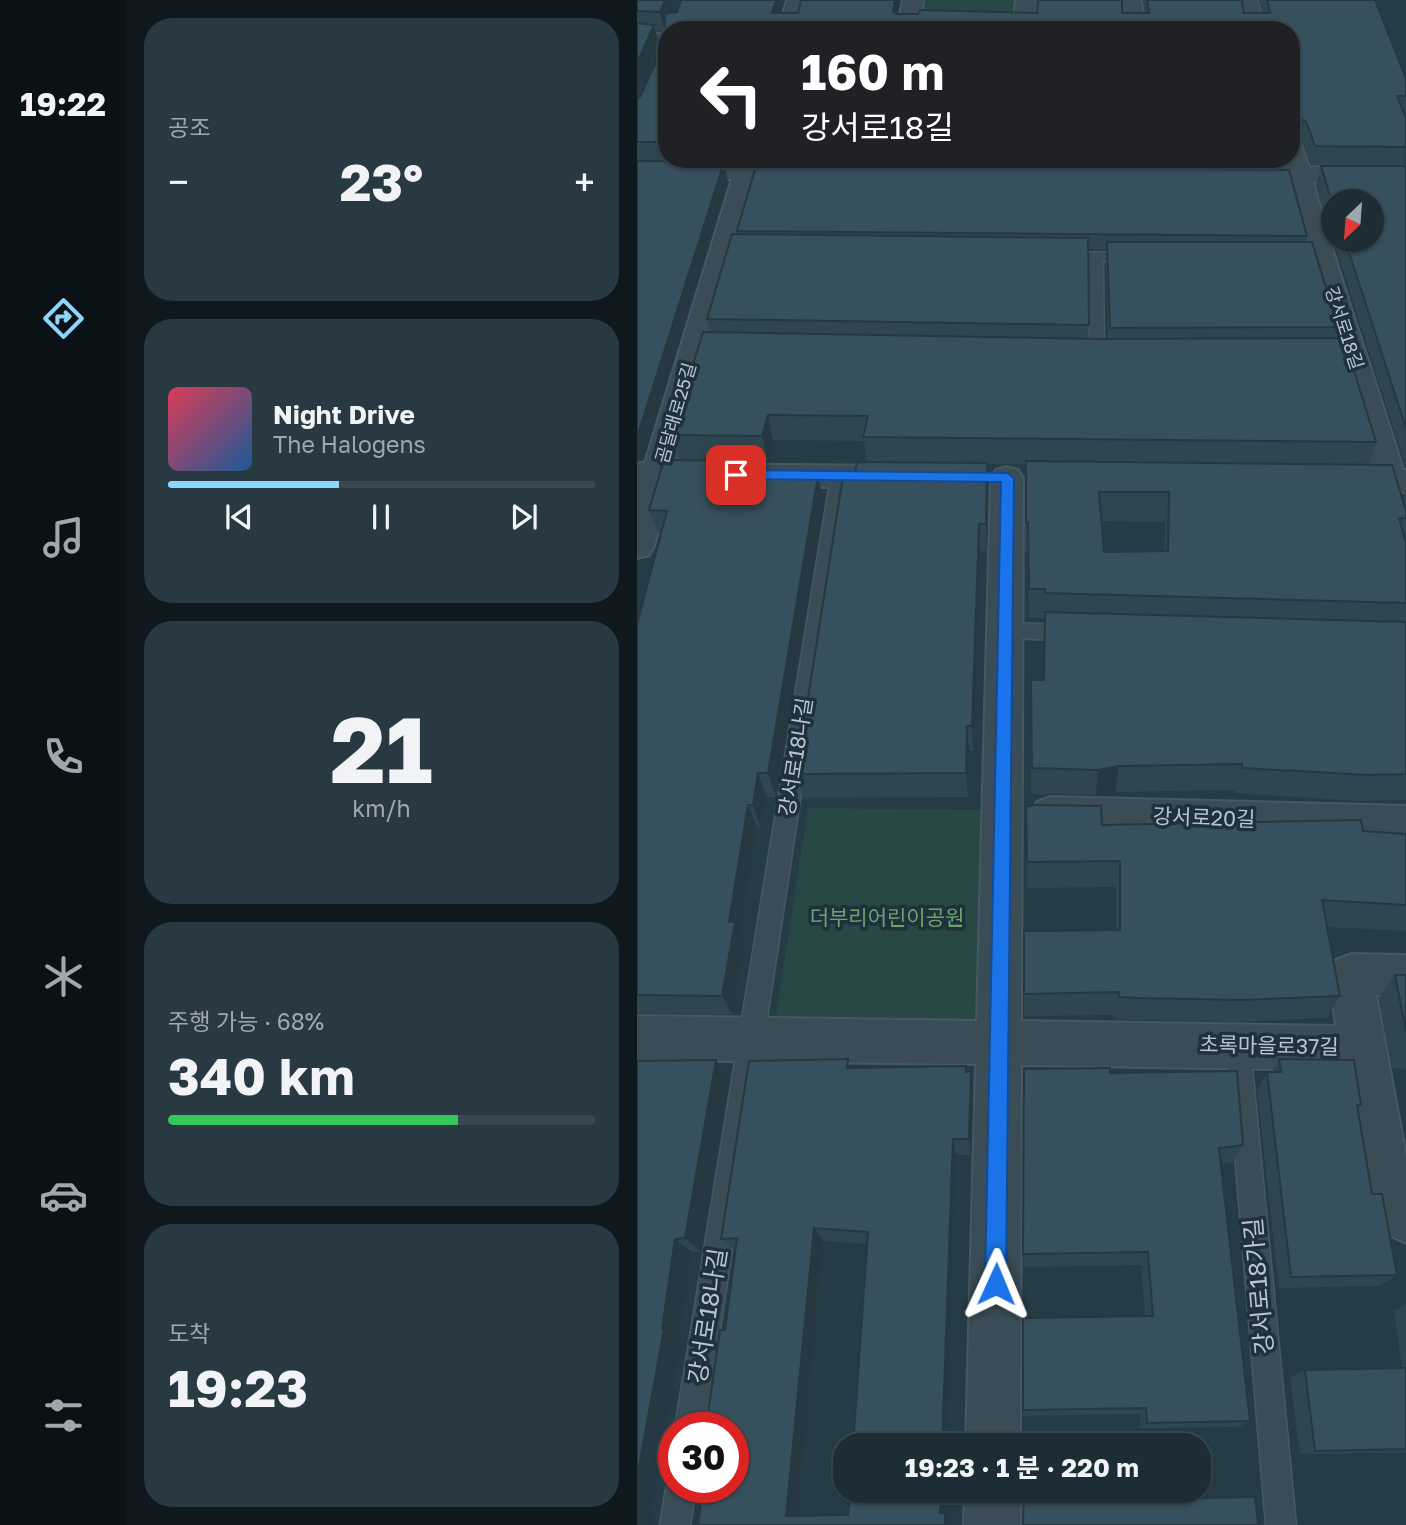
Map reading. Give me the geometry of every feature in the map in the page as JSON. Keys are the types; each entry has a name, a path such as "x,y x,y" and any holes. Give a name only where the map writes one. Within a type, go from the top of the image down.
{"street":[{"path":"791,21 797,0"},
{"path":"910,21 913,0"},
{"path":"1025,21 1026,0"},
{"path":"1131,0 1133,21"},
{"path":"1247,0 1252,21"},
{"path":"637,171 692,168"},
{"name":"곰달래로25길","path":"637,546 647,474 701,351 729,253 747,168"},
{"path":"783,168 829,172"},
{"path":"857,172 876,168"},
{"path":"894,168 911,172"},
{"name":"강서로18길","path":"1298,168 1313,258 1346,356 1398,489 1322,481"},
{"path":"1210,174 1406,176"},
{"path":"647,474 924,477"},
{"path":"993,1433 1007,478"},
{"name":"강서로20길","path":"1003,812 1406,823"},
{"path":"1362,1048 1351,974 1406,975"},
{"path":"637,1038 999,1042"},
{"name":"초록마을로37길","path":"999,1042 1362,1048 1389,1192 1406,1217"},
{"path":"992,1525 993,1503"}],"lane":[{"path":"637,36 658,37"},
{"path":"1041,256 1149,257"},
{"path":"1096,257 1098,357"},
{"name":"강서로18나길","path":"694,1412 840,476"},
{"path":"1005,630 1088,632"},
{"name":"강서로18가길","path":"1238,1046 1280,1525"},
{"path":"675,1525 679,1503"}],"green space":[{"path":"920,0 1016,0 1015,21 917,21"},
{"name":"더부리어린이공원","path":"808,808 987,810 978,1020 776,1016"}],"building":[{"path":"637,0 665,0 660,12 637,11"},
{"path":"681,0 776,0 772,13 798,13 801,0 895,0 895,14 918,14 920,10 1037,13 1038,0 1122,0 1122,13 1149,13 1147,0 1242,0 1244,13 1270,13 1267,0 1375,0 1406,79 1406,96 1397,96 1406,118 1406,147 1315,146 1306,121 1300,119 1300,21 665,21 665,14 677,12"},
{"path":"637,23 654,25 637,63"},
{"path":"658,57 658,142 637,142 637,99"},
{"path":"637,161 658,161 658,168 722,168 637,437"},
{"path":"1321,166 1406,166 1406,428 1349,252 1384,252 1384,189 1328,189"},
{"path":"755,168 1289,170 1307,236 737,231"},
{"path":"732,234 1088,238 1089,325 707,319"},
{"path":"1107,242 1312,242 1338,327 1110,328"},
{"path":"703,332 1100,339 1344,338 1376,442 863,437 868,416 768,415 762,436 672,435"},
{"path":"664,460 755,461 751,475 818,476 768,773 758,773 753,805 748,805 729,922 735,922 722,996 637,995 637,624 667,511 649,510"},
{"path":"1026,461 1392,465 1406,511 1406,518 1399,518 1406,543 1406,603 1045,593 1045,589 1029,589","holes":["1099,492 1169,492 1168,551 1104,552"]},
{"path":"857,462 987,463 986,524 979,524 972,726 967,726 966,773 796,774 843,476 854,476"},
{"path":"1045,612 1406,622 1406,774 1369,775 1242,768 1242,764 1119,766 1098,770 1032,768 1031,680 1044,680"},
{"path":"1101,806 1102,825 1361,820 1363,831 1406,834 1406,905 1322,900 1340,996 1242,1000 1119,997 1119,992 1024,994 1024,931 1120,930 1120,861 1027,862 1026,807"},
{"path":"1395,975 1406,975 1406,1031"},
{"path":"848,1059 847,1068 966,1066 966,1072 971,1071 969,1139 953,1139 942,1433 854,1433 868,1232 814,1228 786,1516 848,1515 849,1503 940,1503 940,1513 945,1513 945,1525 698,1525 701,1503 749,1503 749,1412 708,1412 720,1330 725,1330 737,1238 721,1239 749,1061"},
{"path":"1279,1059 1354,1060 1361,1105 1357,1105 1372,1194 1382,1194 1397,1275 1291,1277 1267,1072 1281,1072"},
{"path":"716,1060 685,1238 675,1239 664,1329 637,1477 637,1061"},
{"path":"1110,1068 1110,1073 1237,1071 1243,1145 1219,1148 1250,1421 1147,1423 1146,1408 1023,1410 1023,1318 1153,1316 1148,1252 1023,1254 1024,1069"},
{"path":"1406,1368 1406,1449 1315,1451 1305,1370"},
{"path":"1255,1497 1258,1525 1023,1525 1024,1503 1211,1503 1211,1498"}],"route":[{"path":"736,475 1007,478 996,1284"}]}
